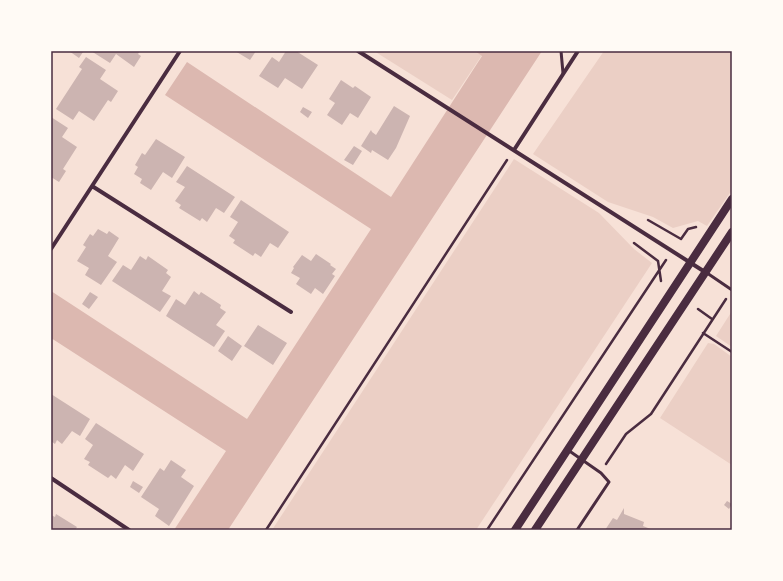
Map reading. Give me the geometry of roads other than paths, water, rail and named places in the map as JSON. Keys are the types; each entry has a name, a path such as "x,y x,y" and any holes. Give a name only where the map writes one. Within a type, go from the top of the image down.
{"main road":[{"path":"515,530 732,199"},
{"path":"535,530 732,232"}],"street":[{"path":"51,249 180,51"},
{"path":"358,51 705,272"},
{"path":"514,150 578,51"},
{"path":"92,186 291,312"},
{"path":"51,478 128,530"}],"lane":[{"path":"561,51 563,74"},
{"path":"705,272 732,290"},
{"path":"568,450 601,473 609,482 577,530"}]}
